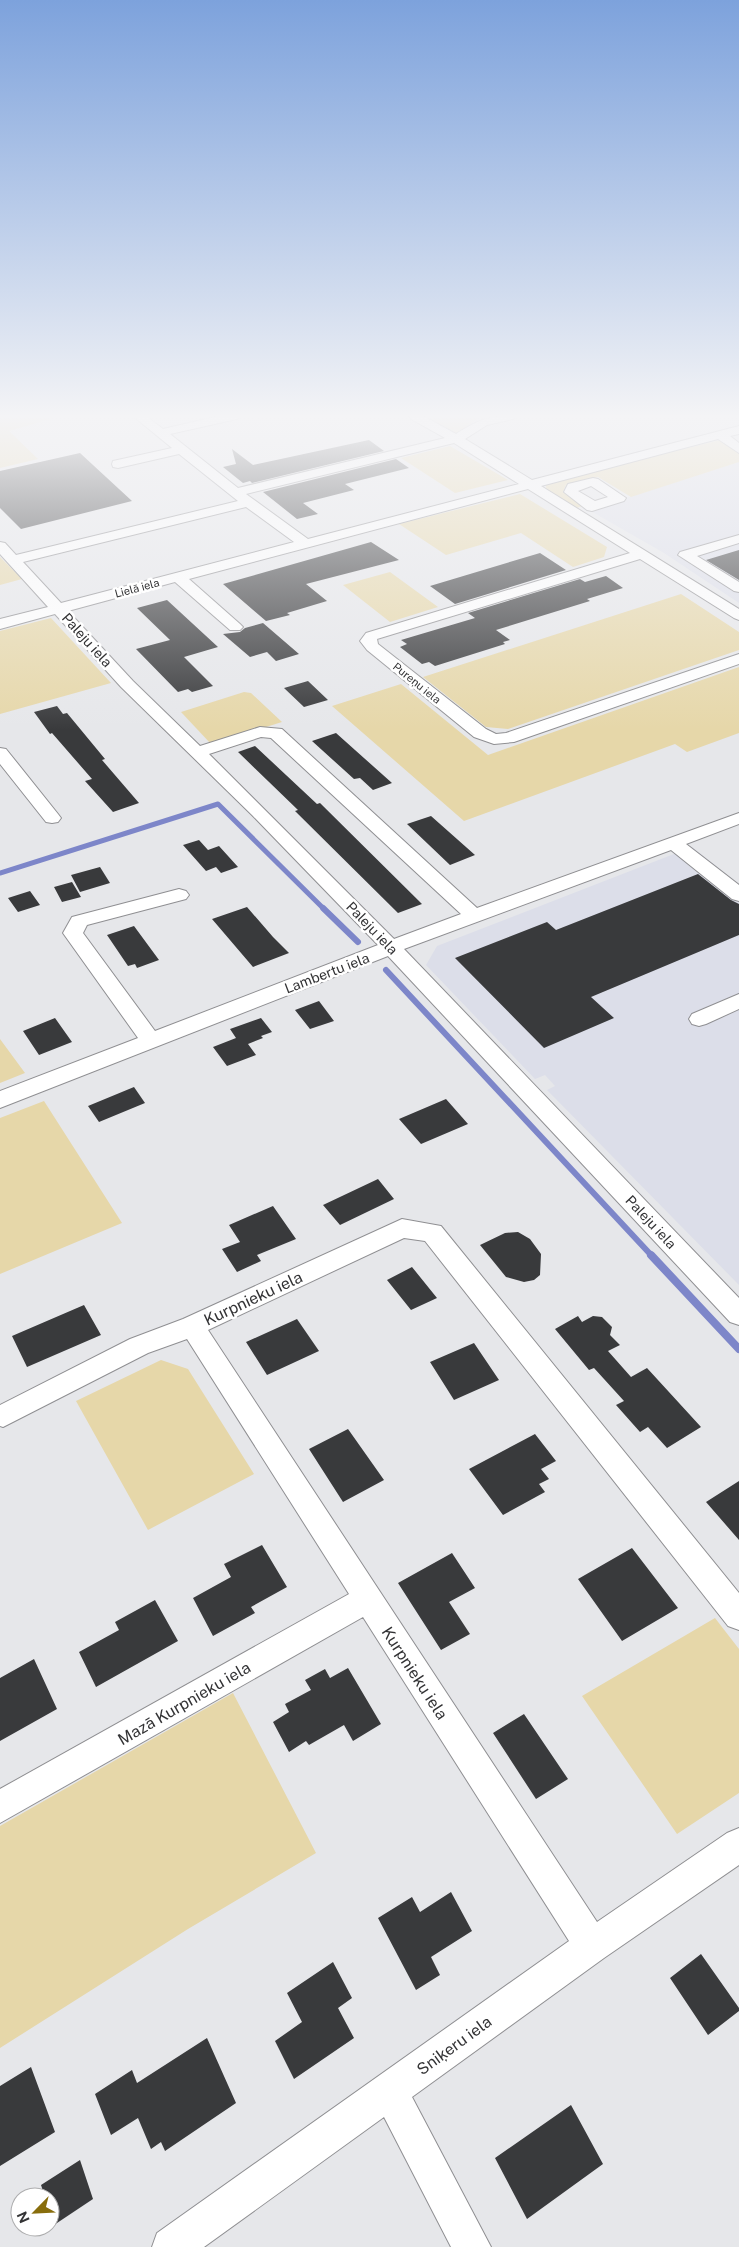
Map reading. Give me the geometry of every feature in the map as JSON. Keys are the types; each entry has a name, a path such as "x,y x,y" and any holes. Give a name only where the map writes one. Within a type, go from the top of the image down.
{"street":[{"path":"14,560 173,521"},
{"path":"274,521 304,543"},
{"name":"Lielā iela","path":"0,624 388,521"},
{"path":"588,521 739,615"},
{"path":"739,539 685,555 739,588"},
{"name":"Paleju iela","path":"0,546 127,684 198,752 391,948 739,1316"},
{"name":"Pureņu iela","path":"642,554 371,636 368,641 372,647 480,733 494,739 508,738 739,659"},
{"path":"178,577 235,627"},
{"path":"198,752 260,732 276,733 474,916"},
{"path":"0,753 52,818"},
{"name":"Lambertu iela","path":"0,1100 474,916 739,818"},
{"path":"674,843 739,895"},
{"path":"152,1041 73,933 79,921 179,894"},
{"path":"699,1019 739,1001"},
{"name":"Kurpnieku iela","path":"592,1946 192,1326 402,1228 432,1234 739,1616"},
{"path":"3,1416 139,1346 192,1326"},
{"name":"Mazā Kurpnieku iela","path":"0,1807 368,1599"},
{"name":"Sniķeru iela","path":"170,2247 390,2092 592,1946 737,1849"},
{"path":"390,2092 472,2247"}],"shaded area":[{"path":"412,521 564,521 607,547 604,557 573,567 521,533 446,555 399,524"},
{"path":"608,521 739,521 739,603 664,553"},
{"path":"0,557 22,579 0,585"},
{"path":"390,572 438,607 390,622 343,585"},
{"path":"681,594 739,632 739,650 508,729 486,727 423,677"},
{"path":"51,618 111,683 0,714 0,631"},
{"path":"739,667 739,733 687,752 675,744 464,821 332,706 401,684 488,755"},
{"path":"244,692 251,693 282,722 211,744 181,712"},
{"path":"692,847 739,884 739,1285 547,1090 555,1086 545,1075 535,1079 426,965 437,946"},
{"path":"0,1039 25,1073 0,1083"},
{"path":"44,1101 122,1223 0,1274 0,1118"},
{"path":"161,1360 188,1369 254,1474 148,1530 76,1401"},
{"path":"715,1618 739,1649 739,1793 677,1834 582,1696"},
{"path":"233,1693 316,1853 188,1929 0,2048 0,1826"}],"building":[{"path":"13,521 53,521 21,529"},
{"path":"371,542 399,560 306,584 327,601 287,613 290,615 266,621 223,584"},
{"path":"739,550 739,580 706,560"},
{"path":"540,553 566,570 455,604 430,586"},
{"path":"606,576 623,588 587,599 590,601 496,630 510,640 503,642 505,644 435,666 429,662 422,664 400,647 407,644 401,640 475,618 468,613 580,579 585,582"},
{"path":"167,600 218,647 184,657 213,686 192,692 188,689 178,692 136,649 170,640 137,608"},
{"path":"263,623 299,654 276,661 267,652 250,657 223,634 240,632 245,628"},
{"path":"308,681 328,700 304,707 284,688"},
{"path":"57,706 63,714 67,713 105,759 102,760 139,803 113,812 85,781 92,779 52,733 50,734 34,712"},
{"path":"336,733 392,783 373,790 360,778 354,779 312,741"},
{"path":"255,746 317,804 320,803 422,904 398,913 295,811 298,810 238,752"},
{"path":"431,816 475,855 450,865 407,824"},
{"path":"199,840 208,850 219,846 238,867 221,873 216,867 206,871 183,845"},
{"path":"100,867 110,883 80,892 71,875"},
{"path":"698,874 739,904 739,935 591,997 614,1018 544,1048 455,958 547,922 556,930"},
{"path":"72,882 81,897 62,902 54,887"},
{"path":"30,891 40,905 18,912 8,898"},
{"path":"247,907 289,953 253,967 212,919"},
{"path":"134,926 159,960 137,968 135,964 128,966 107,935"},
{"path":"319,1001 334,1021 310,1029 295,1010"},
{"path":"55,1018 72,1042 39,1055 23,1031"},
{"path":"261,1018 272,1032 248,1044 256,1055 227,1066 213,1047 236,1038 230,1029"},
{"path":"134,1087 145,1103 99,1122 88,1106"},
{"path":"446,1099 468,1124 421,1144 399,1119"},
{"path":"378,1179 394,1199 340,1225 323,1205"},
{"path":"273,1206 296,1239 257,1255 261,1261 237,1272 222,1249 240,1242 229,1225"},
{"path":"518,1232 530,1239 541,1254 540,1275 534,1280 524,1282 506,1277 480,1245 505,1233"},
{"path":"412,1267 437,1298 411,1310 387,1280"},
{"path":"84,1305 101,1335 27,1367 12,1336"},
{"path":"578,1316 582,1322 593,1316 602,1317 612,1327 610,1335 620,1345 608,1351 631,1377 647,1368 701,1427 667,1448 648,1427 640,1432 616,1405 624,1401 594,1368 589,1370 555,1329"},
{"path":"297,1319 319,1351 267,1375 246,1342"},
{"path":"474,1343 499,1380 454,1400 430,1362"},
{"path":"348,1429 384,1480 343,1502 309,1449"},
{"path":"535,1434 556,1461 541,1469 549,1479 539,1484 545,1492 503,1515 469,1469"},
{"path":"739,1481 739,1540 706,1502"},
{"path":"262,1545 287,1587 251,1607 255,1613 213,1636 193,1598 231,1577 224,1564"},
{"path":"632,1548 678,1608 622,1641 578,1579"},
{"path":"452,1553 475,1588 449,1602 470,1634 441,1650 398,1583"},
{"path":"155,1600 178,1641 96,1687 79,1652 119,1630 115,1622"},
{"path":"34,1659 57,1709 0,1741 0,1678"},
{"path":"348,1668 381,1724 353,1741 344,1725 309,1745 306,1741 289,1752 273,1722 289,1712 285,1704 311,1690 305,1680 325,1669 330,1678"},
{"path":"524,1714 568,1779 536,1799 493,1733"},
{"path":"451,1892 472,1931 431,1957 440,1975 416,1990 378,1918 412,1897 420,1912"},
{"path":"701,1954 739,2008 739,2011 708,2035 670,1978"},
{"path":"333,1962 352,1998 338,2008 354,2038 294,2079 275,2041 302,2022 287,1993"},
{"path":"207,2038 236,2103 165,2151 161,2142 151,2149 138,2118 111,2135 95,2094 132,2070 137,2083"},
{"path":"31,2067 55,2132 0,2166 0,2086"},
{"path":"571,2105 603,2164 527,2219 495,2158"},
{"path":"80,2160 93,2199 60,2221 60,2187 42,2187 41,2185"}],"waterway":[{"path":"0,873 218,804 324,909"},
{"path":"323,908 358,942"},
{"path":"386,970 652,1256"},
{"path":"651,1255 739,1349"}]}
